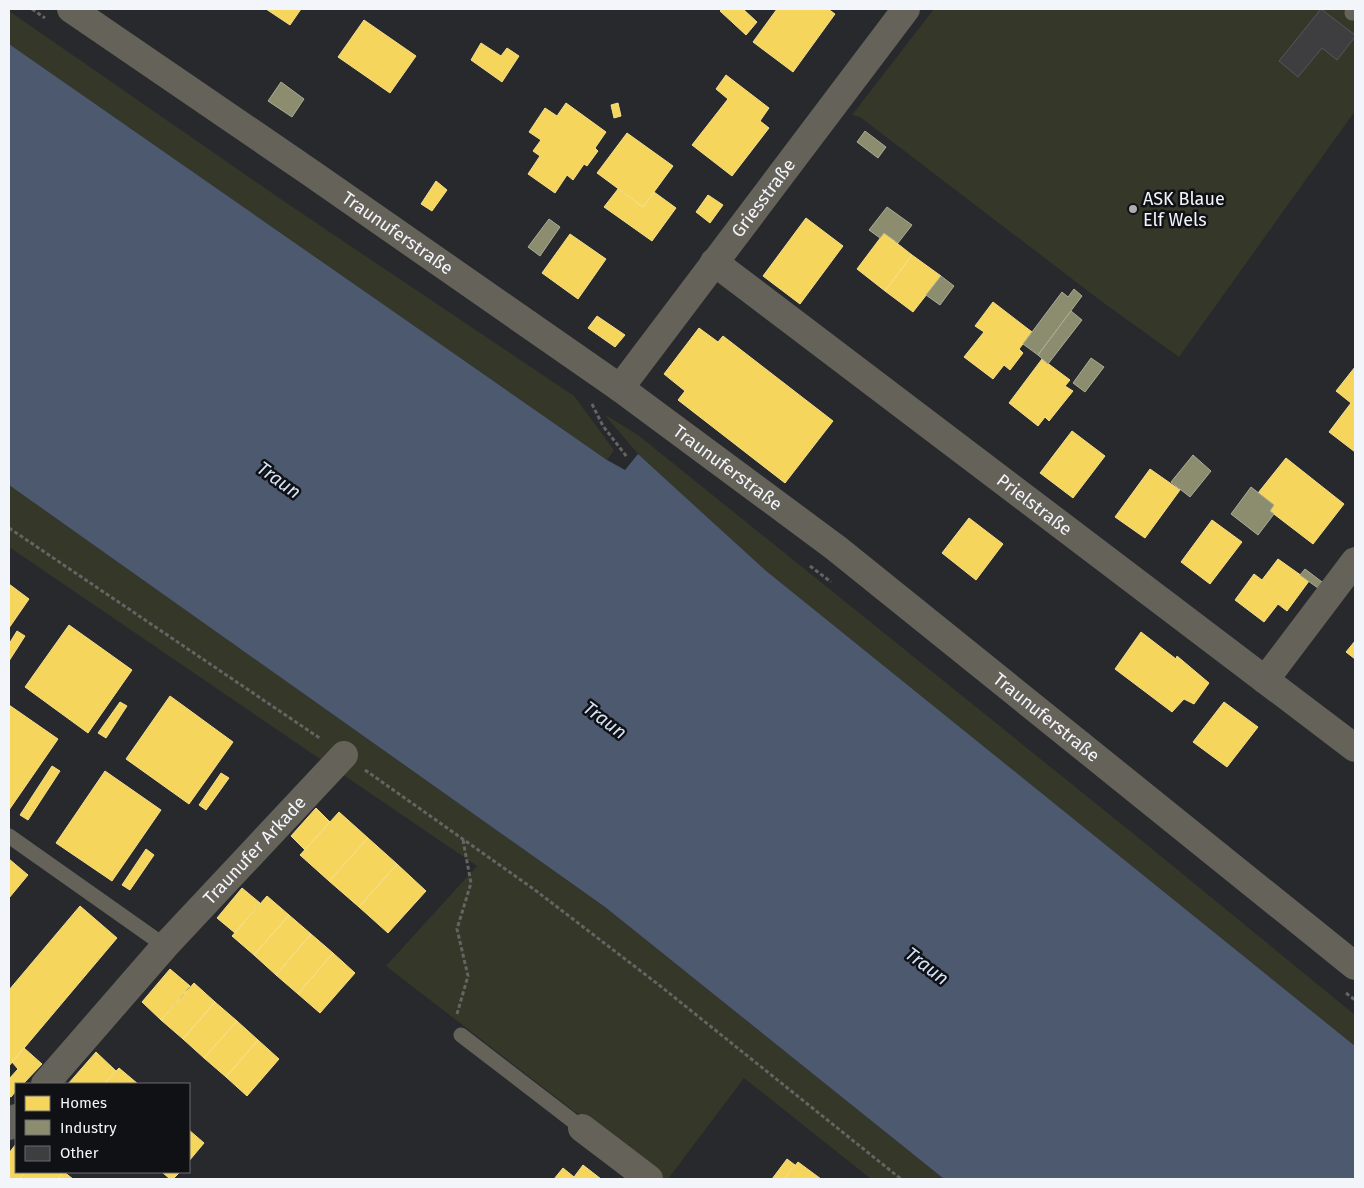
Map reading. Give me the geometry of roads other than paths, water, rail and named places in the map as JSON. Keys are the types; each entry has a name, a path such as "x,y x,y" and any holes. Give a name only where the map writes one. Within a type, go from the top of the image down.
{"street":[{"name":"Griesstraße","path":"620,388 906,9"},
{"name":"Traunuferstraße","path":"59,14 319,178 620,388 836,548 1348,977"},
{"name":"Prielstraße","path":"714,262 1355,748"},
{"path":"1265,680 1355,561"},
{"name":"Traunufer Arkade","path":"47,1083 165,946 344,755"},
{"path":"582,1128 649,1179"}],"lane":[{"path":"9,836 165,946"},
{"path":"461,1034 582,1128"}],"water":[{"name":"Traun","path":"9,44 607,460 625,470 638,454 765,570 1355,1046 1355,1179 944,1179 605,907 9,485"}],"place":[{"name":"ASK Blaue Elf Wels","path":"1133,209"}]}
